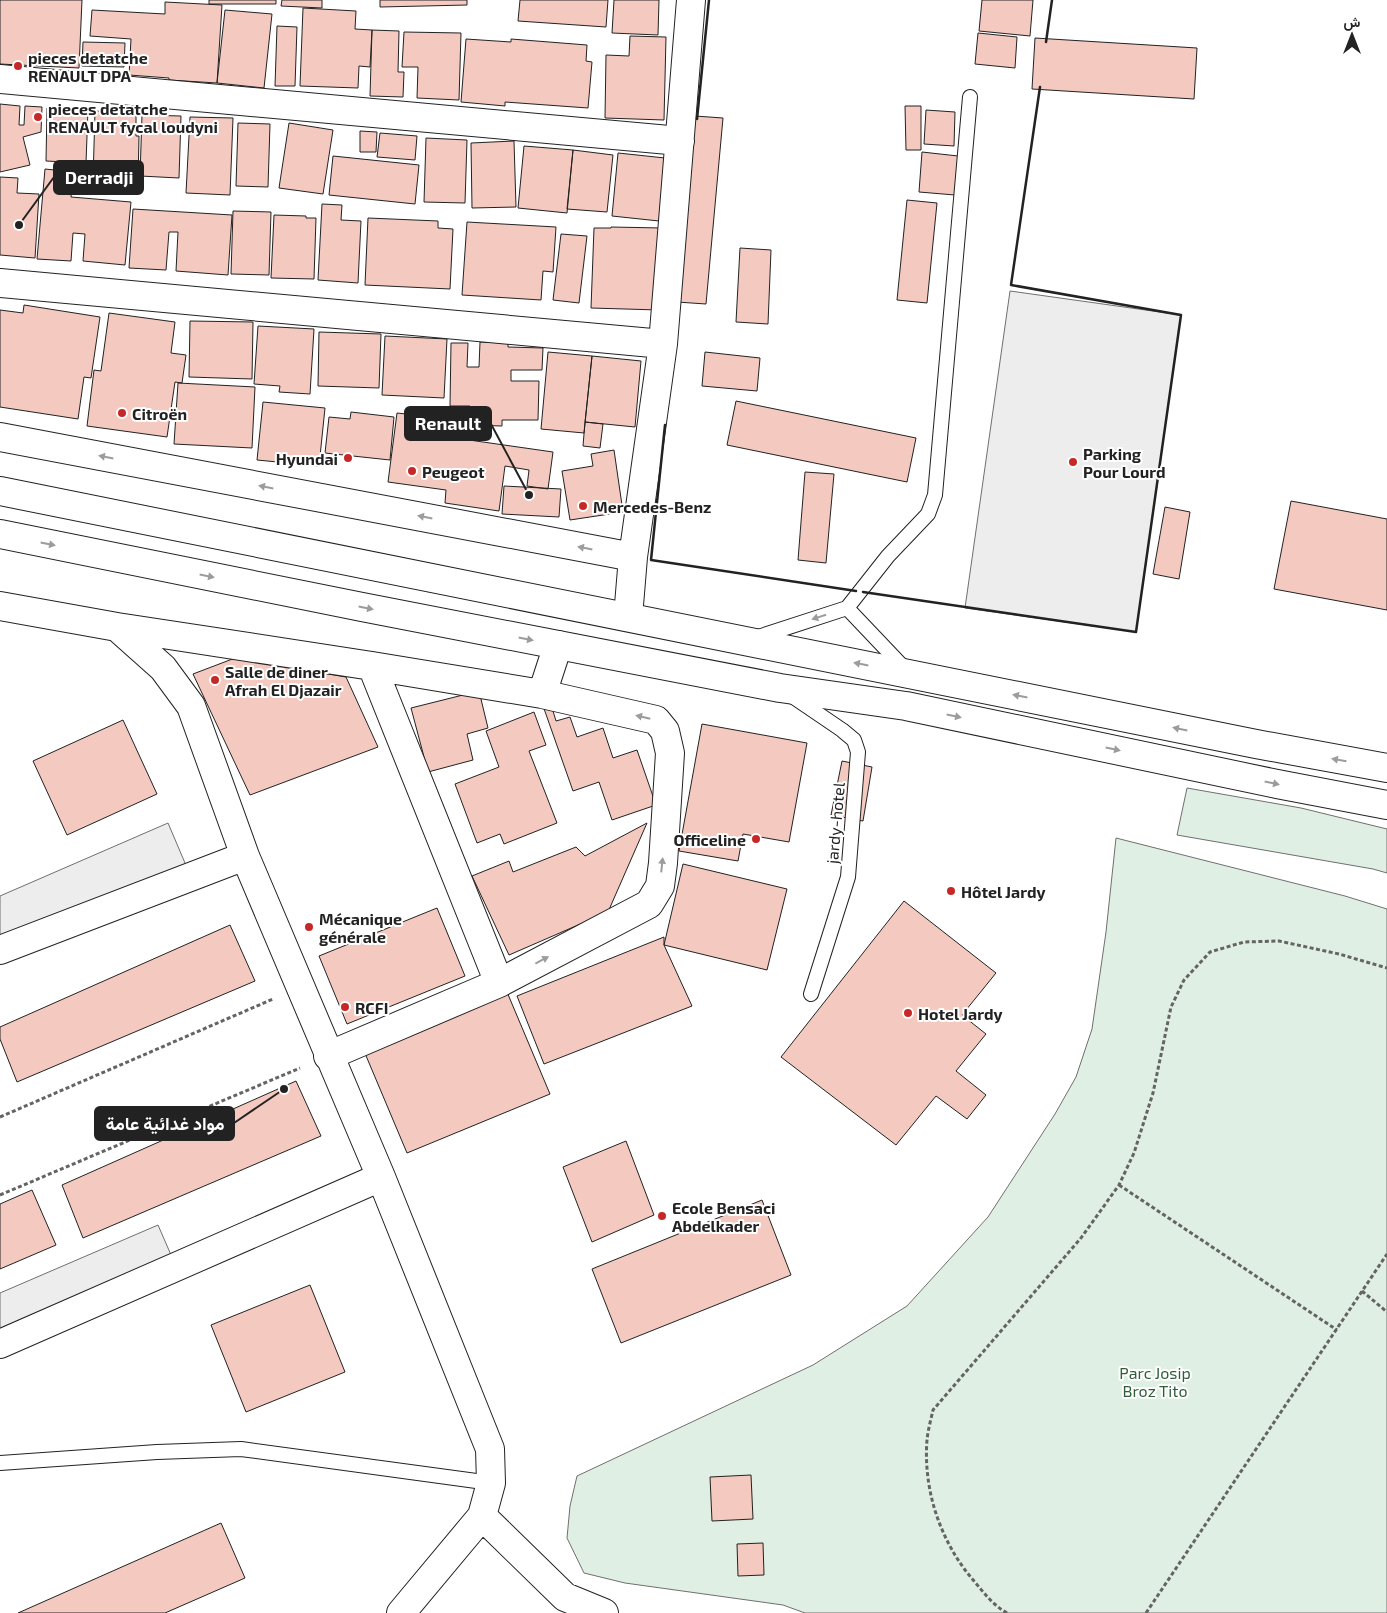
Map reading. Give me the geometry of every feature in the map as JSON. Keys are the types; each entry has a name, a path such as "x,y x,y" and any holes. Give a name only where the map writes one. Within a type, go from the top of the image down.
{"main road":[{"path":"628,617 633,557 663,344 690,0"},
{"path":"0,79 680,141"},
{"path":"0,283 663,344"},
{"path":"0,437 633,557"},
{"path":"0,491 1256,744 1387,768"},
{"path":"0,534 558,646 780,688 906,706 1277,784 1387,805"},
{"path":"0,606 117,627 542,694 656,720 665,731 670,753 663,863 660,886 649,904 499,983 328,1056"},
{"path":"117,627 163,668 191,706 245,856 301,987 328,1056 381,1177 490,1449 491,1483 482,1516 401,1613"},
{"path":"542,694 558,646"},
{"path":"372,666 499,983"},
{"path":"0,950 245,856"},
{"path":"0,1344 381,1177"},
{"path":"482,1516 565,1596 604,1613"}],"lane":[{"path":"746,641 847,608 888,556 928,514 935,495 970,97"},
{"path":"847,608 909,674"},
{"name":"jardy-hotel","path":"780,688 842,730 854,740 858,752 848,877 811,994"},
{"path":"0,1463 157,1452 241,1449 491,1483"}],"path":[{"path":"1007,1613 995,1606 961,1566 939,1525 928,1482 927,1440 933,1410 1081,1238 1119,1185 1134,1153 1153,1093 1170,1007 1184,980 1210,952 1244,942 1279,941 1339,954 1387,968"},
{"path":"0,1117 301,987"},
{"path":"0,1195 328,1056"},
{"path":"1119,1185 1337,1330"},
{"path":"1146,1613 1387,1254"},
{"path":"1362,1291 1387,1312"}],"green space":[{"path":"1187,788 1301,808 1387,829 1387,873 1177,835"},
{"name":"Parc Josip Broz Tito","path":"1116,838 1345,896 1387,909 1387,1613 805,1613 783,1605 625,1583 584,1573 567,1538 570,1506 577,1476 813,1365 907,1306 988,1217 1055,1114 1076,1077 1092,1029 1106,932"}],"shaded area":[{"name":"Parking Pour Lourd","path":"1010,291 1181,315 1136,632 965,608"},
{"path":"168,823 188,870 0,951 0,896"},
{"path":"158,1225 178,1271 0,1348 0,1293"}],"building":[{"path":"0,0 82,0 79,68 0,64"},
{"path":"209,0 276,0 276,4 209,4"},
{"path":"282,0 322,0 322,8 281,6"},
{"path":"380,0 467,0 467,5 380,7"},
{"path":"520,0 608,0 606,27 518,21"},
{"path":"614,0 659,0 658,35 612,33"},
{"path":"982,0 1033,0 1030,36 979,31"},
{"path":"165,2 222,5 217,83 129,75 131,39 90,36 92,10 165,14"},
{"path":"303,8 356,11 355,29 372,30 370,67 359,66 358,88 300,86"},
{"path":"225,10 272,14 264,88 217,83"},
{"path":"277,26 297,27 295,86 275,86"},
{"path":"372,30 399,31 398,72 404,72 403,97 370,96"},
{"path":"404,32 461,33 459,100 417,98 418,67 402,67"},
{"path":"978,33 1017,37 1015,68 975,64"},
{"path":"630,36 666,37 664,120 605,118 606,55 629,56"},
{"path":"1035,38 1197,48 1194,99 1032,89"},
{"path":"466,39 511,42 511,39 587,45 586,61 592,62 588,108 505,102 505,106 461,102"},
{"path":"83,42 125,43 124,67 82,66"},
{"path":"0,104 20,106 19,125 24,125 25,106 42,107 41,132 23,137 30,165 0,172"},
{"path":"905,106 921,106 921,150 906,150"},
{"path":"47,108 88,109 86,163 46,161"},
{"path":"926,110 955,112 954,146 924,144"},
{"path":"95,111 136,112 136,136 139,136 138,181 93,180"},
{"path":"142,115 181,116 179,178 140,176"},
{"path":"695,116 723,118 706,304 677,302"},
{"path":"190,117 233,118 230,195 186,193"},
{"path":"238,123 270,124 268,187 236,186"},
{"path":"289,123 333,130 323,194 279,188"},
{"path":"360,131 377,132 376,152 360,152"},
{"path":"380,133 417,136 415,160 377,157"},
{"path":"426,138 467,140 465,203 424,202"},
{"path":"514,141 516,207 472,208 471,143"},
{"path":"524,146 573,150 567,213 518,208"},
{"path":"573,150 613,155 607,212 567,209"},
{"path":"922,152 958,156 955,195 919,192"},
{"path":"618,153 665,158 659,221 612,216"},
{"path":"333,156 419,165 415,204 329,195"},
{"path":"45,169 73,172 71,197 131,202 125,265 83,261 85,234 73,233 71,261 37,259"},
{"path":"0,177 18,178 17,193 39,194 35,258 0,255"},
{"path":"907,200 937,203 927,303 897,300"},
{"path":"322,204 342,205 341,220 361,221 358,283 318,280"},
{"path":"133,209 232,215 228,275 176,271 178,232 169,232 166,270 129,268"},
{"path":"233,211 271,212 269,275 231,274"},
{"path":"274,215 316,218 314,279 271,278"},
{"path":"368,218 438,221 438,228 453,229 450,289 365,285"},
{"path":"467,222 556,227 553,272 543,271 541,300 462,295"},
{"path":"594,228 662,228 659,310 591,308"},
{"path":"561,234 587,236 579,303 553,300"},
{"path":"740,248 771,250 768,324 736,322"},
{"path":"24,305 100,317 91,378 84,377 78,419 0,407 0,310 23,313"},
{"path":"109,313 175,322 171,353 186,355 182,383 175,382 167,437 87,426 94,370 101,371"},
{"path":"190,321 253,322 252,379 189,377"},
{"path":"258,326 314,329 310,394 279,392 280,386 254,384"},
{"path":"319,332 381,334 379,388 318,386"},
{"path":"385,336 447,339 444,398 382,395"},
{"path":"480,342 508,343 508,347 543,348 542,370 511,370 511,381 539,381 538,420 502,420 502,426 470,425 470,406 450,406 451,343 468,343 467,367 479,367"},
{"path":"548,352 592,356 584,433 541,429"},
{"path":"705,352 760,358 757,391 702,386"},
{"path":"592,356 641,361 635,427 585,422"},
{"path":"178,383 255,387 252,448 174,444"},
{"path":"736,401 916,438 907,482 727,445"},
{"path":"263,402 325,408 319,466 257,460"},
{"path":"351,412 394,417 390,460 325,453 329,417 350,419"},
{"path":"397,413 415,415 413,432 553,452 548,489 527,486 529,470 505,466 499,511 445,503 446,490 388,482"},
{"path":"585,422 603,424 600,448 583,446"},
{"path":"614,450 623,512 570,520 562,471 593,466 591,454"},
{"path":"805,472 834,474 826,563 798,560"},
{"path":"504,486 561,489 559,517 502,514"},
{"path":"1291,501 1387,519 1387,610 1274,589"},
{"path":"1165,507 1190,512 1179,579 1153,574"},
{"path":"235,658 346,677 378,747 250,795 193,674"},
{"path":"479,691 488,728 467,734 473,760 428,772 411,708"},
{"path":"550,701 556,721 570,717 577,737 603,728 613,758 637,750 656,805 612,820 599,782 573,791 542,703"},
{"path":"534,712 546,745 529,751 557,823 504,844 500,834 477,843 455,784 499,767 486,731"},
{"path":"123,720 157,794 67,835 33,761"},
{"path":"702,724 807,743 789,842 743,834 738,861 679,851"},
{"path":"842,761 872,767 863,821 831,815"},
{"path":"647,823 608,912 509,955 472,876 509,861 513,872 576,847 585,856"},
{"path":"683,864 787,889 767,970 664,945"},
{"path":"904,901 996,973 962,1015 986,1034 956,1071 986,1095 967,1119 936,1096 896,1145 781,1057"},
{"path":"437,908 465,976 347,1024 319,956"},
{"path":"230,925 255,981 17,1082 0,1039 0,1027"},
{"path":"664,937 664,945 692,1006 544,1064 517,996"},
{"path":"507,992 550,1094 407,1153 364,1051"},
{"path":"296,1081 321,1136 83,1238 62,1185"},
{"path":"626,1141 654,1215 592,1242 563,1167"},
{"path":"32,1190 56,1245 0,1269 0,1204"},
{"path":"762,1200 791,1275 621,1343 592,1269"},
{"path":"310,1285 345,1372 246,1412 211,1325"},
{"path":"751,1475 753,1519 712,1521 710,1477"},
{"path":"221,1523 245,1578 165,1613 18,1613"},
{"path":"763,1543 764,1575 738,1576 737,1544"}],"wall":[{"path":"697,119 709,0"},
{"path":"1046,42 1052,0"},
{"path":"863,592 1136,632 1181,315 1011,285 1040,87"},
{"path":"665,425 651,560 856,591"}],"place":[{"name":"pieces detatche RENAULT DPA","path":"18,66"},
{"name":"pieces detatche RENAULT fycal loudyni","path":"38,117"},
{"name":"Derradji","path":"19,225"},
{"name":"Citroën","path":"122,413"},
{"name":"Hyundai","path":"348,458"},
{"name":"Parking Pour Lourd","path":"1073,462"},
{"name":"Peugeot","path":"412,471"},
{"name":"Renault","path":"529,495"},
{"name":"Mercedes-Benz","path":"583,506"},
{"name":"Salle de diner Afrah El Djazair","path":"215,680"},
{"name":"Officeline","path":"756,839"},
{"name":"Hôtel Jardy","path":"951,891"},
{"name":"Mécanique générale","path":"309,927"},
{"name":"RCFI","path":"345,1007"},
{"name":"Hotel Jardy","path":"908,1013"},
{"name":"مواد غدائية عامة","path":"284,1089"},
{"name":"Ecole Bensaci Abdelkader","path":"662,1216"}]}
